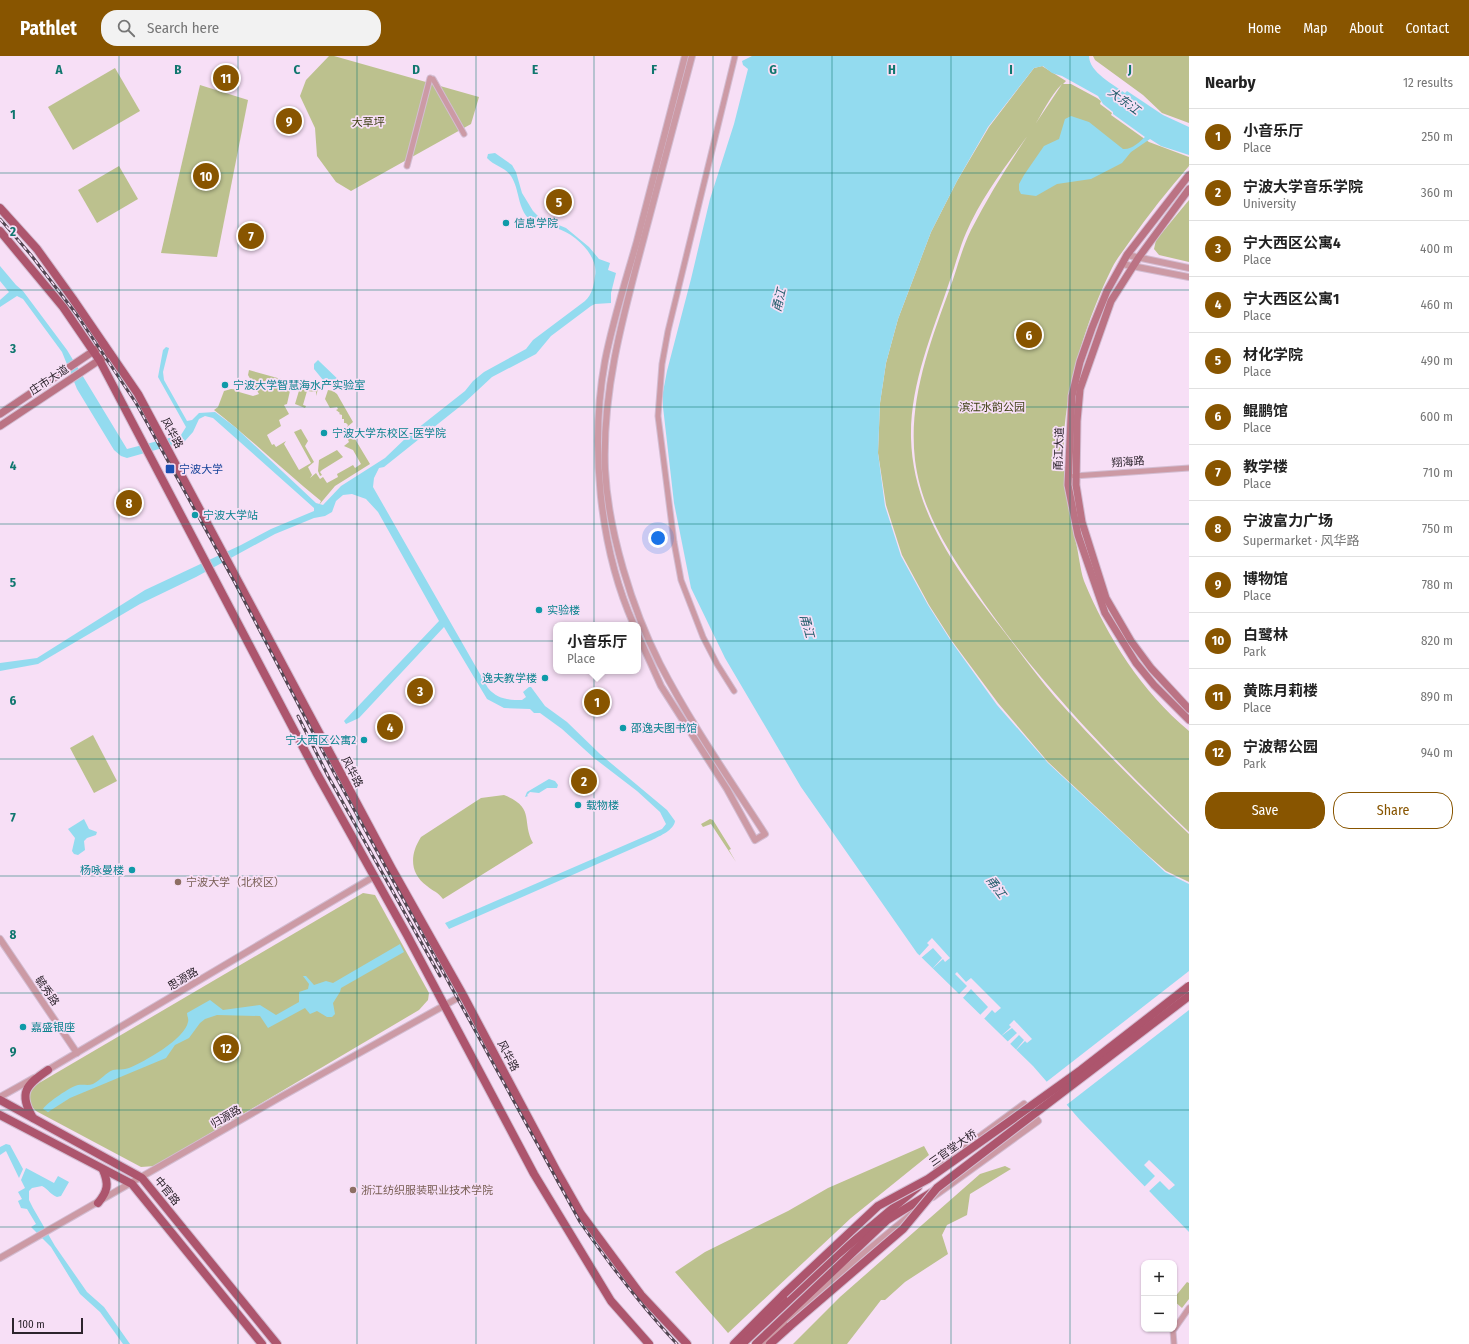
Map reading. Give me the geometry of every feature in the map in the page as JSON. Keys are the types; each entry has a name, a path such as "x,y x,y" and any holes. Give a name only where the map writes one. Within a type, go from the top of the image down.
{"main road":[{"name":"甬江大道","path":"1189,175 1127,255 1092,328 1080,362 1072,396 1068,476 1068,485 1078,535 1105,613 1136,663 1154,685 1189,720"},
{"name":"甬江大道","path":"1189,189 1139,257 1111,301 1080,389 1076,421 1076,476 1082,522 1106,598 1130,641 1189,709"},
{"name":"风华路","path":"0,208 37,249 138,394 396,876 463,995 552,1163 581,1214 641,1295 687,1344"},
{"path":"0,230 63,307 94,351 97,363 312,765 375,876 445,1005 530,1168 587,1264 611,1301 649,1344"},
{"name":"庄市大道","path":"0,414 104,344"},
{"name":"庄市大道","path":"0,426 110,353"},
{"name":"三官堂大桥","path":"742,1344 837,1256 928,1179 1081,1070 1189,986"},
{"name":"三官堂大桥","path":"756,1344 887,1220 937,1188 1189,996"},
{"path":"33,1118 25,1103 25,1091 34,1080 48,1070"},
{"name":"中官路","path":"0,1100 142,1178 277,1344"},
{"name":"中官路","path":"0,1115 132,1184 262,1344"},
{"path":"98,1203 108,1187 103,1170"},
{"path":"734,1344 784,1294 878,1206 928,1179"},
{"path":"770,1344 903,1228 937,1188"}],"street":[{"path":"633,622 623,601 605,523 600,480 599,441 601,395 611,334 685,56"},
{"path":"641,642 661,686 727,789 755,840 765,834 733,787 682,704 660,664 643,626 626,576 614,529 605,470 608,391 618,338 692,56"},
{"path":"734,691 717,664 703,637 681,580 668,505 658,416 662,364 668,331 735,56"},
{"path":"407,166 431,79 464,134"},
{"path":"1127,255 1189,268"},
{"path":"1122,264 1189,277"},
{"name":"翔海路","path":"1068,476 1189,468"},
{"name":"思源路","path":"0,1097 375,876"},
{"name":"毓秀路","path":"0,939 77,1053"},
{"name":"归源路","path":"0,1258 463,995"},
{"path":"734,1344 861,1230 927,1175 1024,1104 1038,1121 926,1202 822,1288 763,1344"},
{"path":"1174,1344 1173,1331 1189,1308"}],"green space":[{"name":"大草坪","path":"329,56 334,56 479,97 471,124 351,191 336,182 317,156 315,128 300,96 306,80"},
{"path":"1093,56 1189,56 1189,123 1162,113 1143,95 1095,60"},
{"name":"滨江水韵公园","path":"1042,66 1066,81 1063,84 1071,84 1097,98 1101,101 1100,104 1112,113 1111,115 1149,142 1189,157 1189,166 1173,184 1137,231 1116,261 1103,287 1080,350 1069,394 1064,436 1064,463 1071,516 1081,567 1084,581 1093,602 1115,643 1141,681 1172,716 1189,731 1189,832 1102,745 1021,653 963,572 944,542 929,511 918,478 915,460 915,416 922,372 928,351 962,251 971,230 992,192 1028,135 980,205 961,245 929,340 918,379 914,398 911,438 914,466 920,493 930,519 942,543 972,590 1042,682 1071,715 1120,767 1189,834 1189,882 1166,871 1048,762 998,703 952,641 929,605 902,555 886,505 878,453 880,403 886,363 898,319 931,232 957,181 989,127 1034,68","holes":["1062,84 1037,122 1050,100"]},
{"path":"115,68 140,111 73,150 48,107"},
{"path":"200,85 248,100 217,257 161,253"},
{"path":"119,166 138,199 97,223 78,190"},
{"path":"1189,200 1189,262 1159,255 1154,249 1156,240"},
{"path":"249,370 292,382 287,404 284,405 289,414 279,420 281,426 267,435 272,445 274,444 276,447 286,441 284,444 299,470 311,463 294,432 301,429 308,441 305,446 314,462 308,467 312,475 310,478 316,473 320,479 323,477 327,483 338,477 337,474 353,465 355,468 361,464 353,450 344,446 349,442 345,433 349,429 370,464 335,486 319,505 321,501 214,410 218,407 224,391 231,389 240,390 239,392 253,396 259,394 248,375"},
{"path":"303,382 304,385 318,389 316,396 316,392 307,391 303,405 306,406 305,408 295,404"},
{"path":"328,390 337,394 353,422 347,427 348,425 344,423 342,415 336,410 338,409 337,407 330,408 325,399"},
{"path":"337,450 343,457 322,470 320,472 322,475 320,476 318,471 319,460"},
{"path":"93,735 117,781 94,793 70,748"},
{"path":"504,795 514,800 524,810 533,843 443,899 439,894 421,881 414,869 413,857 417,843 421,837 481,798"},
{"path":"710,819 713,820 731,849 729,850 736,862 711,824 703,827 701,824"},
{"path":"363,893 375,895 429,993 428,1000 419,1010 155,1166 141,1167 36,1111 29,1104 27,1096 34,1086"},
{"path":"924,1146 929,1155 851,1218 728,1333 675,1272 705,1252 788,1211 828,1188"},
{"path":"1005,1166 1011,1169 970,1194 967,1215 947,1225 942,1235 948,1254 905,1282 885,1300 881,1300 847,1344 793,1344 840,1297 980,1174"},
{"path":"1187,1282 1189,1283 1189,1299 1182,1308 1177,1304 1177,1294"}],"water":[{"path":"752,56 1089,56 1093,67 1103,78 1125,93 1127,91 1163,115 1189,127 1189,155 1161,146 1150,139 1131,152 1122,163 1091,179 1057,184 1036,196 1021,194 1019,184 1024,175 1044,146 1059,139 1065,119 1071,116 1089,122 1123,149 1132,147 1145,137 1113,114 1113,112 1103,104 1098,96 1062,76 1052,73 1043,66 1034,68 988,127 957,181 931,232 898,319 886,363 880,403 878,453 885,506 901,556 928,605 951,641 997,705 1048,763 1165,872 1189,884 1189,1232 1080,1120 1033,1066 917,953 801,787 725,658 691,588 674,503 663,407 663,392 710,199 734,124 748,69 743,65 742,61"},
{"path":"495,153 512,165 516,172 522,193 533,211 539,217 566,228 589,247 599,259 610,263 608,270 616,273 611,293 611,303 595,304 591,306 551,336 536,354 492,377 463,404 384,467 379,468 374,478 373,487 491,692 499,697 512,700 522,700 526,697 523,692 531,687 545,706 567,722 600,754 667,810 675,821 672,827 663,835 449,929 445,923 662,829 666,824 660,812 637,791 594,758 562,729 540,713 534,713 530,709 504,708 487,699 444,627 359,718 346,724 344,721 439,621 378,512 366,499 352,494 343,495 336,501 332,512 325,516 314,518 275,534 196,577 140,604 38,664 0,671 0,663 37,658 145,590 241,545 271,529 314,511 314,508 213,418 205,416 199,419 193,432 184,442 127,458 121,456 114,450 77,389 62,352 23,299 17,296 0,307 0,300 9,292 0,281 0,266 23,291 67,350 127,449 181,435 186,427 158,377 163,350 166,347 169,348 163,372 164,380 187,421 192,420 199,413 215,412 235,427 316,503 323,505 341,486 385,458 408,436 465,391 473,381 484,372 526,349 533,340 585,301 591,293 594,283 595,268 589,253 577,240 563,231 536,224 530,220 523,210 514,181 509,173 487,158 488,154"},
{"path":"318,360 343,384 323,380 314,369 314,364"},
{"path":"549,779 555,781 558,785 557,788 547,788 539,793 530,792 527,795 528,796 525,797 527,792"},
{"path":"84,819 89,829 97,832 96,835 87,838 84,841 85,850 78,855 74,854 72,851 75,838 68,829"},
{"path":"400,944 404,952 341,988 333,1003 335,1014 332,1017 327,1017 317,1011 310,1014 305,1008 268,1028 260,1016 217,1015 205,1019 200,1023 189,1038 175,1045 166,1058 70,1098 48,1112 43,1109 54,1099 74,1086 93,1084 110,1071 129,1068 144,1061 163,1049 180,1036 185,1029 188,1021 187,1013 210,1000 223,1010 260,1005 276,1015 299,1002 299,992 308,989 309,984 303,976 306,976 314,985 326,981 333,983"},
{"path":"6,1144 10,1145 23,1169 19,1178 6,1151 0,1155 0,1147"},
{"path":"26,1168 54,1183 58,1176 69,1182 61,1196 57,1197 42,1186 32,1188 29,1191 29,1200 55,1246 87,1292 104,1307 130,1344 123,1344 100,1312 80,1294 51,1247 31,1227 36,1224 27,1209 21,1208 18,1201 22,1199 18,1192 25,1188 21,1180"}],"pier":[{"path":"932,938 950,958 945,962 943,959 932,969 942,958 933,948 921,958 919,956 929,945 927,943"},
{"path":"1189,971 1189,1010 1065,1106 1045,1083"},
{"path":"957,972 966,982 971,978 1001,1008 995,1013 992,1010 983,1020 979,1016 988,1007 971,989 962,999 958,995 967,986 955,974"},
{"path":"1014,1020 1032,1039 1027,1043 1025,1041 1015,1051 1024,1040 1019,1035 1009,1045 1006,1043 1017,1033 1012,1028 1000,1037 1011,1027 1009,1025"},
{"path":"1149,1160 1175,1185 1169,1190 1160,1181 1147,1193 1142,1189 1155,1176 1144,1165"}],"railway":[{"path":"0,219 31,255 77,315 136,403 235,583 334,773 580,1222 626,1285 677,1344"},
{"path":"298,716 328,776 440,976"}],"place":[{"name":"黄陈月莉楼","path":"226,78"},
{"name":"博物馆","path":"289,121"},
{"name":"白鹭林","path":"206,176"},
{"name":"材化学院","path":"559,202"},
{"name":"信息学院","path":"506,223"},
{"name":"教学楼","path":"251,236"},
{"name":"鲲鹏馆","path":"1029,335"},
{"name":"宁波大学智慧海水产实验室","path":"225,385"},
{"name":"宁波大学东校区-医学院","path":"324,433"},
{"name":"宁波大学","path":"170,469"},
{"name":"宁波富力广场","path":"129,503"},
{"name":"宁波大学站","path":"195,515"},
{"name":"实验楼","path":"539,610"},
{"name":"逸夫教学楼","path":"545,678"},
{"name":"宁大西区公寓4","path":"420,691"},
{"name":"小音乐厅","path":"597,702"},
{"name":"宁大西区公寓1","path":"390,727"},
{"name":"邵逸夫图书馆","path":"623,728"},
{"name":"宁大西区公寓2","path":"364,740"},
{"name":"宁波大学音乐学院","path":"584,781"},
{"name":"载物楼","path":"578,805"},
{"name":"杨咏曼楼","path":"132,870"},
{"name":"宁波大学（北校区）","path":"178,882"},
{"name":"嘉盛银座","path":"23,1027"},
{"name":"宁波帮公园","path":"226,1048"},
{"name":"浙江纺织服装职业技术学院","path":"353,1190"}],"water label":[{"name":"大东江","path":"1124,101"},
{"name":"甬江","path":"779,300"},
{"name":"甬江","path":"807,626"},
{"name":"甬江","path":"996,887"}]}
